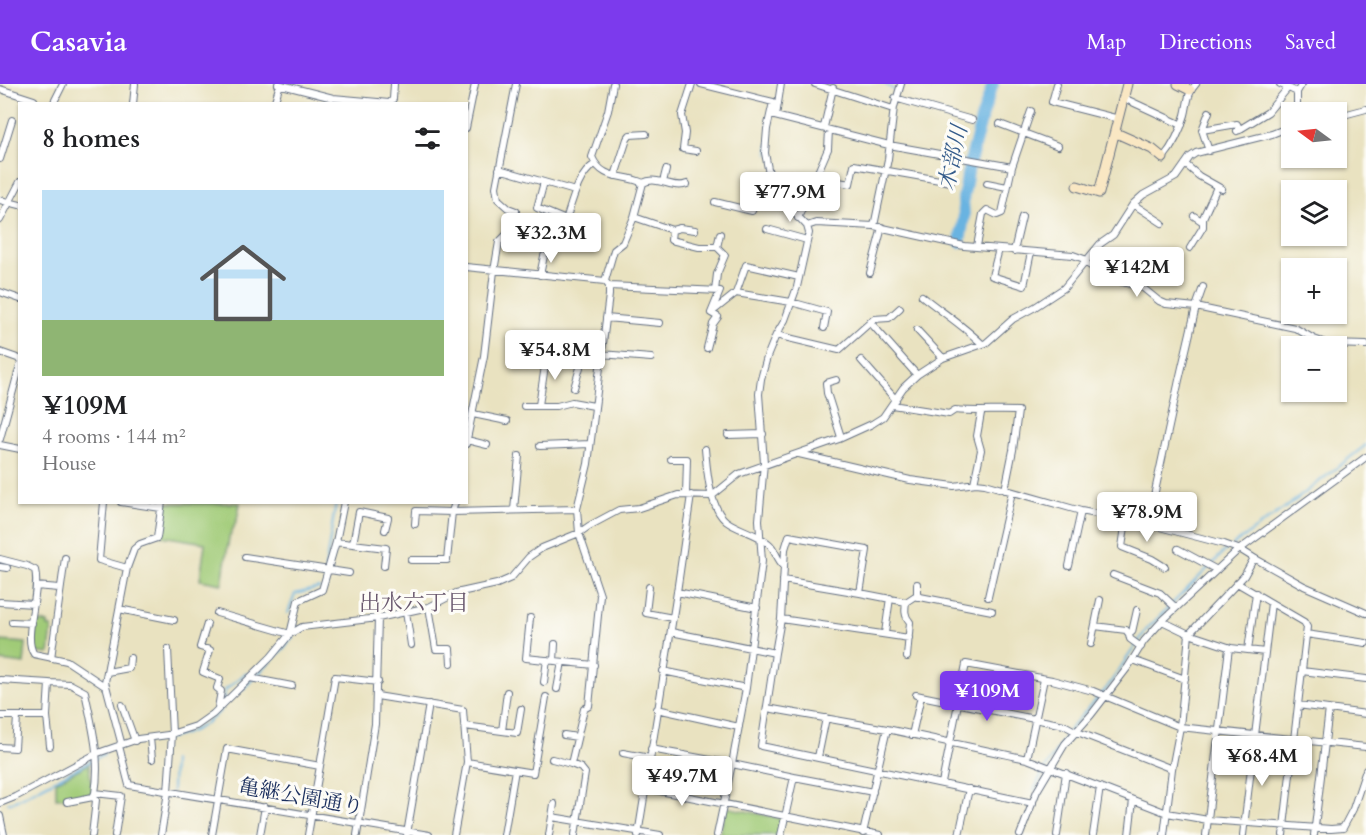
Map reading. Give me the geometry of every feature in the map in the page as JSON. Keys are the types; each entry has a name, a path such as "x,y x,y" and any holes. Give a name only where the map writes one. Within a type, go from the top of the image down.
{"street":[{"path":"54,102 63,84"},
{"path":"133,102 135,84"},
{"path":"274,102 279,84 326,100 368,102"},
{"path":"390,102 393,99 394,84"},
{"path":"468,118 475,84"},
{"path":"468,437 484,356 499,242 509,228 516,211 508,208 498,199 496,187 516,84"},
{"path":"613,84 608,111 592,157 595,164 608,175 643,183 653,180 680,186 687,184"},
{"path":"692,84 682,115 685,133 683,149 696,151"},
{"path":"701,84 776,102"},
{"path":"717,835 746,688 762,561 759,519 764,463 759,394 761,379 767,357 791,302 809,232 768,172 765,153 767,129 774,115 781,84"},
{"path":"815,84 893,109"},
{"path":"1057,84 1052,102 1120,119"},
{"path":"1080,189 1099,193 1120,119 1127,84"},
{"path":"1116,133 1152,149 1163,158 1176,142 1193,87 1178,84"},
{"path":"1280,84 1297,92"},
{"path":"1297,102 1297,92 1302,84"},
{"path":"874,226 886,171 897,85"},
{"path":"798,218 828,149 827,128 833,88"},
{"path":"0,89 34,100"},
{"path":"1202,130 1237,124 1238,131 1268,112 1287,89"},
{"path":"1125,95 1128,100 1182,125"},
{"path":"895,98 972,120"},
{"path":"1347,114 1366,109"},
{"path":"977,246 983,214 987,210 996,215 1002,213 1012,167 1031,111"},
{"path":"1209,112 1202,130 1209,151"},
{"path":"774,115 889,145 1012,167"},
{"path":"0,159 12,120"},
{"path":"1000,124 1058,146"},
{"path":"0,803 98,753 195,726 218,709 271,657 290,634 302,627 378,618 429,607 456,593 497,584 511,578 529,557 542,548 579,533 619,510 639,508 678,495 712,496 739,474 764,463 798,454 872,424 883,417 903,388 916,375 943,358 982,344 1013,319 1064,288 1100,244 1113,235 1133,204 1143,195 1176,177 1196,153 1281,130"},
{"path":"615,176 627,139 630,135 646,134"},
{"path":"544,182 537,208 566,220 575,191 589,168 595,164"},
{"path":"1185,164 1199,176 1220,188 1203,218 1203,227 1190,249"},
{"path":"816,178 850,184 854,165 951,182"},
{"path":"500,169 575,191"},
{"path":"663,182 666,170"},
{"path":"716,202 752,212 768,172"},
{"path":"571,764 584,709 589,706 600,595 579,533 577,509 590,444 606,318 607,283 614,250 623,243 634,217 643,183"},
{"path":"987,183 1007,187"},
{"path":"0,220 18,186"},
{"path":"0,200 18,205"},
{"path":"1133,204 1162,223"},
{"path":"1194,216 1203,222"},
{"path":"634,217 672,230 680,228 695,230"},
{"path":"1014,251 1023,217"},
{"path":"807,226 816,222 874,226 964,246 1073,255 1109,278 1143,288 1162,302 1295,328 1328,344 1366,345"},
{"path":"870,273 882,227"},
{"path":"767,229 807,240"},
{"path":"672,230 671,240 699,247 717,247 725,255 717,274 716,291"},
{"path":"717,247 720,234"},
{"path":"999,249 992,276 1024,286 1030,252"},
{"path":"540,275 544,256"},
{"path":"711,313 736,293 746,265 799,277"},
{"path":"468,267 607,283 720,291 711,313"},
{"path":"1148,524 1196,307 1203,287"},
{"path":"0,292 18,298"},
{"path":"736,293 791,302 827,312 824,328"},
{"path":"922,296 956,324 963,326 982,344"},
{"path":"776,335 839,351 874,319 889,318 900,308"},
{"path":"707,348 713,324 718,317 711,313"},
{"path":"606,318 660,323"},
{"path":"870,322 916,375"},
{"path":"917,330 943,358"},
{"path":"570,342 601,353 651,358"},
{"path":"574,388 586,347"},
{"path":"0,352 18,358"},
{"path":"539,405 547,353"},
{"path":"861,360 894,403 949,414 955,410 981,413 986,410 1018,411 1005,490"},
{"path":"0,439 18,372"},
{"path":"836,380 826,383 827,393 842,437"},
{"path":"524,406 557,406 572,402 594,406"},
{"path":"974,483 981,450 977,436 981,413"},
{"path":"473,414 507,421"},
{"path":"728,435 763,434"},
{"path":"468,442 487,445"},
{"path":"540,446 590,444"},
{"path":"0,445 18,449"},
{"path":"705,449 712,496 720,513 726,521 771,545 778,561 784,566"},
{"path":"798,454 910,480 954,486 974,483 1081,511 1148,524 1241,550 1304,586 1366,613"},
{"path":"514,510 519,456"},
{"path":"1020,835 1031,803 1048,766 1162,621 1236,552 1366,457"},
{"path":"638,833 663,671 678,592 689,495 687,459 671,459"},
{"path":"988,597 1012,492"},
{"path":"104,504 99,560 127,568"},
{"path":"290,634 298,601 322,590 329,570 344,504"},
{"path":"411,560 447,560 454,504"},
{"path":"115,835 120,796 129,784 119,746 121,742 106,687 107,672 127,568 134,549 140,544 157,538 162,505"},
{"path":"416,524 416,511 452,513 577,509"},
{"path":"1069,566 1081,511"},
{"path":"353,544 359,512 388,518 385,530"},
{"path":"1126,520 1122,547 1152,559 1164,567"},
{"path":"860,592 867,550 789,536 785,549 781,619 761,746 1031,803"},
{"path":"336,542 386,548 384,566"},
{"path":"1179,549 1217,570"},
{"path":"245,557 349,573"},
{"path":"51,658 65,558"},
{"path":"1164,835 1180,727 1189,634 1244,576 1254,558"},
{"path":"0,559 35,570 31,650 34,654 67,661 106,687"},
{"path":"1113,575 1160,593 1176,608"},
{"path":"783,580 906,602 915,596 992,611"},
{"path":"1237,583 1304,622 1307,627 1283,835"},
{"path":"917,584 917,597"},
{"path":"36,586 59,588"},
{"path":"649,587 646,613 673,618"},
{"path":"678,592 757,608"},
{"path":"1248,650 1256,593"},
{"path":"885,633 890,598"},
{"path":"1091,644 1100,600"},
{"path":"0,602 34,604"},
{"path":"906,602 905,611 910,621 907,657"},
{"path":"1243,835 1257,735 1271,603"},
{"path":"429,607 436,649 450,649 451,663"},
{"path":"119,609 174,620"},
{"path":"1129,634 1132,632 1137,610"},
{"path":"406,612 411,645"},
{"path":"217,613 290,634"},
{"path":"357,835 375,724 378,682 378,618"},
{"path":"530,618 526,658 594,665"},
{"path":"781,619 909,638"},
{"path":"1162,621 1189,634 1229,648 1265,652"},
{"path":"12,622 32,623"},
{"path":"207,624 201,648 210,650 203,672 220,679 217,688 221,691 218,709"},
{"path":"1095,626 1126,630 1130,639 1141,647"},
{"path":"671,632 775,653"},
{"path":"1306,634 1366,642"},
{"path":"544,682 555,645"},
{"path":"1206,835 1229,648"},
{"path":"161,835 168,792 172,734 168,649"},
{"path":"107,672 129,668 130,658"},
{"path":"1133,660 1185,679"},
{"path":"557,689 562,662"},
{"path":"942,783 966,664 1093,691 1180,727 1366,747"},
{"path":"663,671 746,688"},
{"path":"1302,671 1366,679"},
{"path":"308,835 335,677 378,682"},
{"path":"250,678 292,686"},
{"path":"1027,759 1044,679"},
{"path":"0,680 70,684 85,692 98,753 99,774 94,795 96,800 93,835"},
{"path":"49,683 47,716 50,746"},
{"path":"502,731 507,692"},
{"path":"912,735 918,695 1066,726 1172,770"},
{"path":"377,696 463,710 467,762 454,835"},
{"path":"467,762 533,772 546,697"},
{"path":"407,833 429,704"},
{"path":"122,705 135,741"},
{"path":"1298,705 1366,714"},
{"path":"767,708 887,729 1027,759 1167,813 1208,820 1284,826 1314,832 1342,828 1353,809 1366,770"},
{"path":"465,726 518,733 521,709"},
{"path":"657,709 739,727"},
{"path":"1314,832 1329,709"},
{"path":"0,716 47,716"},
{"path":"0,747 15,748 17,717"},
{"path":"818,757 826,718"},
{"path":"863,833 887,729"},
{"path":"564,735 577,737"},
{"path":"150,738 152,759"},
{"path":"212,835 227,749 320,766"},
{"path":"651,749 873,792"},
{"path":"623,753 650,758"},
{"path":"552,759 581,768 585,773 574,835"},
{"path":"504,835 515,770"},
{"path":"1057,835 1066,773"},
{"path":"782,835 794,777"},
{"name":"亀継公園通り","path":"129,784 429,835"},
{"path":"1093,835 1100,787"},
{"path":"645,788 880,835"},
{"path":"959,835 969,789"},
{"path":"66,802 94,795 120,796"},
{"path":"1129,835 1133,800"},
{"path":"549,835 554,804"},
{"path":"260,835 265,807"},
{"path":"0,816 2,834"},
{"path":"552,817 660,835"},
{"path":"613,835 615,827"}],"green space":[{"path":"166,504 240,504 237,520 229,538 222,584 200,580 205,543 161,536"},
{"path":"36,622 48,623 48,627 52,627 49,654 34,652"},
{"path":"0,641 26,643 24,664 0,661"},
{"path":"89,764 92,792 88,796 56,798 56,781"},
{"path":"726,807 783,819 780,835 719,835"}],"waterway":[{"path":"885,84 894,90"},
{"name":"木部川","path":"960,242 964,216 963,199 969,166 993,84"},
{"path":"768,155 769,143"},
{"path":"1233,545 1366,445"},
{"path":"325,569 336,504"},
{"path":"1034,790 1073,725 1106,689 1147,629 1228,548"},
{"path":"288,613 295,594 319,588"},
{"path":"241,691 293,637"},
{"path":"223,702 225,690 246,673"},
{"path":"135,743 182,735 202,726 222,709"},
{"path":"8,803 104,754"},
{"path":"172,791 173,760"}],"district":[{"name":"出水六丁目","path":"414,603"}]}
